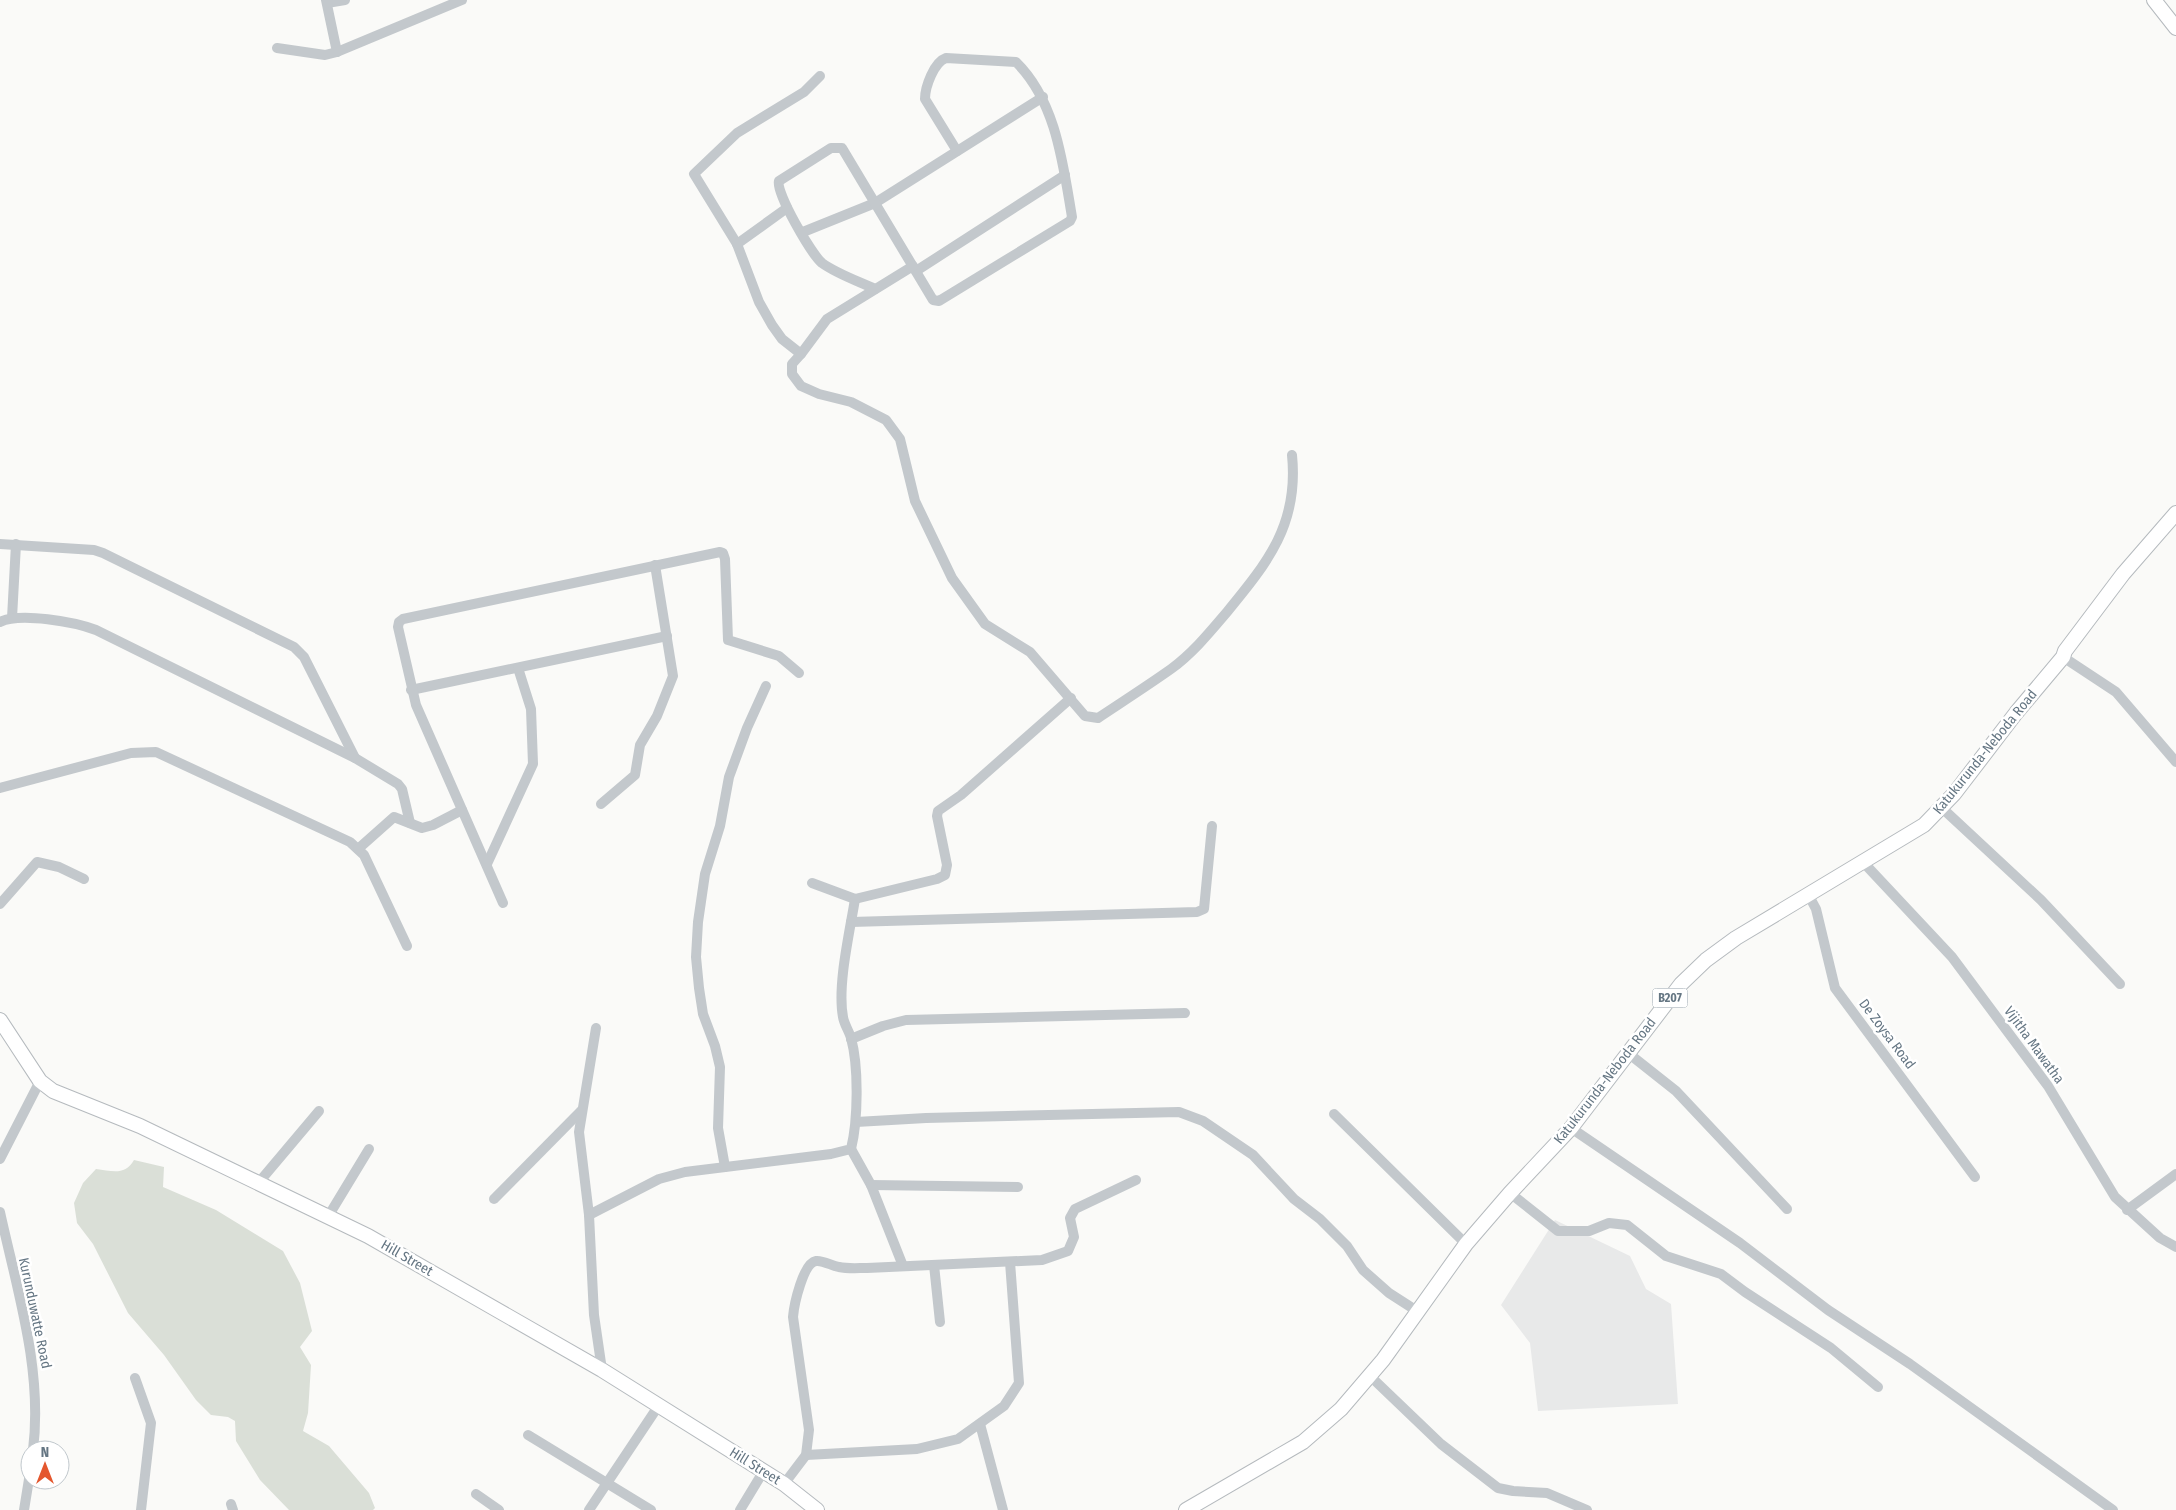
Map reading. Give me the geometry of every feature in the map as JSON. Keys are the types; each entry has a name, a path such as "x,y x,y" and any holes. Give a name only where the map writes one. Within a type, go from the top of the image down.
{"main road":[{"path":"2154,0 2176,28"},
{"name":"Katukurunda-Neboda Road","path":"1186,1510 1204,1506 1304,1442 1341,1410 1370,1376 1466,1244 1510,1192 1572,1128 1681,984 1706,960 1736,938 1924,826 1942,808 2016,713 2063,657 2065,651 2124,574 2176,513"},
{"name":"Hill Street","path":"0,1020 40,1082 68,1099 140,1126 329,1215 602,1370 784,1484 817,1510"}],"street":[{"path":"337,52 326,1 345,0"},
{"path":"277,48 324,55 337,52 462,0"},
{"path":"875,290 823,263 787,208 779,190 779,181 836,146 842,148 933,300 943,300 1070,221 1072,217 1065,175 1042,97 1016,62 942,59 924,91 924,99 957,151"},
{"path":"800,354 782,339 759,302 737,244 694,174 696,170 737,133 804,92 820,76"},
{"path":"802,232 875,203 1042,97"},
{"path":"1065,175 827,319 792,364 792,374 801,386 819,394 851,402 886,420 900,439 915,501 952,578 985,624 1030,652 1085,716 1098,718 1171,668 1204,639 1260,572 1279,542 1289,509 1294,477 1292,455"},
{"path":"737,244 787,208"},
{"path":"0,544 103,553 294,647 304,657 355,758"},
{"path":"12,618 16,544"},
{"path":"503,903 411,690 398,627 399,622 404,619 720,552 723,553 728,640 779,656 799,673"},
{"path":"601,804 635,775 640,745 657,716 673,676 655,565"},
{"path":"0,622 12,618 78,624 96,630 355,758 398,784 402,789 410,822"},
{"path":"411,690 667,636"},
{"path":"2063,657 2116,692 2176,762"},
{"path":"487,864 533,764 531,709 518,668"},
{"path":"725,1167 718,1128 720,1067 716,1046 702,1009 699,988 696,951 698,922 705,874 720,826 729,777 747,728 766,686"},
{"path":"812,883 855,899 936,879 945,875 947,865 936,816 938,811 961,795 1071,698"},
{"path":"0,788 131,753 156,752 350,842 364,855 407,946"},
{"path":"1942,808 2041,900 2120,984"},
{"path":"358,849 388,820 399,817 422,828 428,827 462,810"},
{"path":"851,922 1197,912 1204,909 1212,826"},
{"path":"0,904 36,862 59,867 84,879"},
{"name":"Vijitha Mawatha","path":"1863,862 1952,957 2048,1086 2115,1197 2160,1238 2176,1247"},
{"name":"De Zoysa Road","path":"1808,894 1816,909 1835,988 1975,1177"},
{"path":"855,899 843,974 843,1017 851,1039 856,1122 851,1149 871,1185 903,1266"},
{"path":"851,1039 884,1026 906,1020 1185,1013"},
{"path":"596,1028 581,1111 580,1143 589,1215 594,1315 602,1370"},
{"path":"1628,1053 1676,1091 1787,1209"},
{"path":"0,1159 40,1082"},
{"path":"260,1182 319,1111"},
{"path":"494,1199 581,1111"},
{"path":"856,1122 1179,1112 1203,1121 1253,1155 1294,1199 1320,1219 1347,1246 1363,1270 1389,1293 1417,1311"},
{"path":"1334,1114 1466,1244"},
{"path":"1572,1128 1740,1243 1828,1310 1910,1364 2112,1510"},
{"path":"329,1215 368,1149"},
{"path":"589,1215 659,1179 684,1172 831,1154 851,1149"},
{"path":"2128,1210 2176,1174"},
{"path":"784,1484 806,1455 810,1430 793,1317 794,1304 808,1268 818,1261 840,1268 1042,1260 1068,1251 1074,1237 1070,1218 1075,1208 1136,1180"},
{"path":"871,1185 1018,1187"},
{"path":"1510,1192 1558,1231 1589,1231 1609,1223 1619,1223 1633,1227 1654,1248 1666,1256 1722,1274 1759,1302 1831,1348 1878,1387"},
{"name":"Kurunduwatte Road","path":"0,1212 35,1372 34,1440"},
{"path":"806,1455 917,1449 958,1439 1004,1406 1019,1383 1010,1262"},
{"path":"934,1265 940,1322"},
{"path":"1370,1376 1441,1444 1498,1488 1547,1493 1587,1510"},
{"path":"135,1378 151,1424 141,1510"},
{"path":"589,1510 659,1405"},
{"path":"980,1424 1003,1510"},
{"path":"528,1435 652,1510"},
{"path":"740,1510 763,1472"},
{"path":"24,1510 27,1490"},
{"path":"476,1494 499,1510"}],"shaded area":[{"path":"134,1160 164,1167 163,1187 216,1210 283,1251 300,1283 312,1331 300,1347 311,1365 308,1413 303,1431 329,1446 369,1493 375,1508 373,1510 289,1510 260,1480 236,1441 235,1421 228,1417 211,1415 196,1400 164,1355 128,1313 93,1244 77,1223 74,1203 83,1183 96,1169 118,1171 127,1168"},
{"path":"1555,1220 1630,1256 1646,1289 1671,1304 1678,1404 1538,1411 1530,1343 1501,1305"}]}
